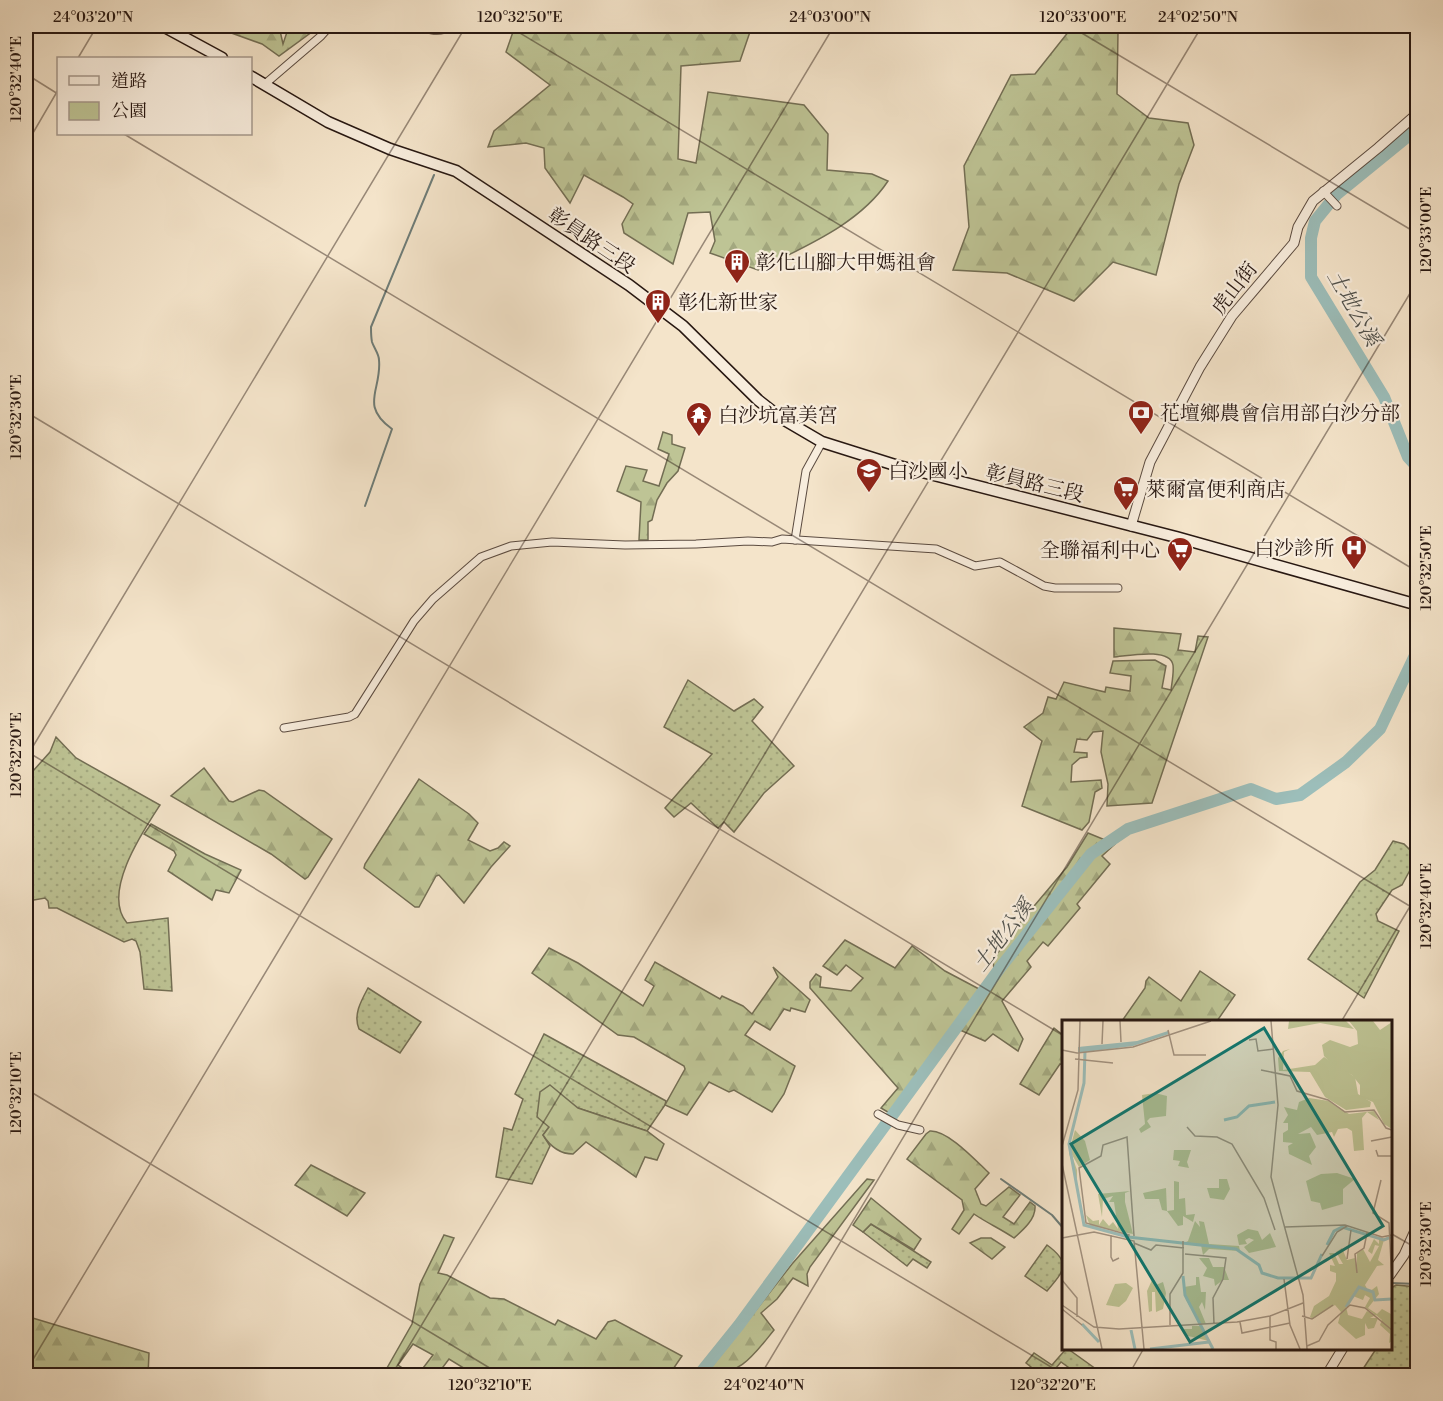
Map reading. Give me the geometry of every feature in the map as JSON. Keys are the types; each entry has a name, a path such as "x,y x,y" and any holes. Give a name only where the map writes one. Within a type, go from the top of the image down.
{"main road":[{"path":"163,26 220,57"},
{"name":"彰員路三段","path":"252,77 328,122 390,149 456,171 628,285 683,326 758,400 781,418 822,442 895,465 1131,526 1418,605"}],"street":[{"path":"265,84 330,26"},
{"path":"417,26 433,31 445,30 450,26"},
{"name":"虎山街","path":"1131,526 1150,462 1200,367 1232,316 1294,243 1298,226 1313,201 1418,113"},
{"path":"1323,191 1337,206"},
{"path":"795,540 806,471 822,442"},
{"path":"284,728 355,714 414,621 433,599 481,557 511,546 552,542 625,545 795,540 936,549 975,566 1000,561 1044,586 1118,588"},
{"path":"881,1115 898,1125 920,1130"},
{"path":"1392,1272 1404,1255 1418,1224"},
{"path":"1326,1376 1342,1350"}],"green space":[{"path":"212,26 279,26 283,44 289,26 320,26 279,56 262,44"},
{"path":"515,26 752,26 740,61 681,66 678,159 696,163 708,92 804,105 828,134 827,170 872,174 888,181 876,197 846,222 758,270 710,253 715,241 710,212 688,213 673,264 624,233 622,224 633,204 623,197 584,175 570,203 545,168 544,148 526,143 488,147 494,131 550,85 506,52"},
{"path":"1073,26 1115,26 1118,32 1117,94 1149,118 1188,123 1194,145 1179,184 1156,275 1113,262 1074,301 1007,273 953,270 969,227 964,166 1011,75 1035,74"},
{"path":"663,432 672,435 672,444 685,448 678,471 667,483 657,500 652,520 648,522 648,540 639,540 641,502 617,491 626,466 647,470 643,481 659,486 669,454 658,449"},
{"path":"1114,628 1181,634 1178,650 1195,652 1198,636 1208,637 1152,803 1107,806 1108,784 1101,752 1103,731 1093,732 1087,740 1077,739 1074,752 1087,753 1087,757 1080,758 1072,765 1071,782 1101,780 1102,788 1095,792 1089,822 1082,830 1022,806 1042,741 1024,727 1043,713 1048,697 1056,699 1064,682 1105,692 1106,687 1130,691 1131,676 1110,673 1113,661 1155,660 1166,666 1162,688 1171,690 1173,665 1170,659 1156,654 1114,657"},
{"path":"688,680 734,711 754,699 763,707 752,721 794,766 764,793 734,832 724,822 718,828 691,803 674,817 665,808 712,754 664,727"},
{"path":"56,737 76,758 160,805 127,862 119,896 120,910 127,923 168,918 172,991 144,989 140,952 136,941 132,939 124,942 57,908 49,908 45,898 34,900 26,895 26,766 33,771 50,752"},
{"path":"204,768 229,801 233,802 259,790 264,791 332,839 308,877 305,879 271,854 171,796"},
{"path":"419,779 469,814 478,823 468,840 490,851 498,848 504,842 510,846 464,903 439,875 436,876 419,907 415,907 364,868"},
{"path":"151,824 205,854 241,870 229,893 216,890 212,900 168,871 176,855 174,851 144,834"},
{"path":"1088,833 1115,844 1102,856 1110,864 1077,904 1080,908 1048,946 1043,942 1027,961 1031,967 1002,1001 1023,1039 1018,1051 993,1034 985,1041 960,1030 891,1114 881,1108 898,1088 810,988 810,982 816,974 821,977 820,987 851,991 863,978 846,965 837,975 823,966 845,940 895,968 912,946 945,971 979,989 994,970 993,959 1067,867"},
{"path":"1393,841 1404,844 1417,857 1402,885 1392,890 1376,914 1378,921 1399,931 1364,998 1308,959 1360,882 1375,870"},
{"path":"549,948 578,963 643,1006 654,986 645,980 655,962 720,999 722,996 743,1006 752,1014 778,977 773,967 810,1000 805,1012 791,1008 790,1011 784,1009 770,1030 755,1021 745,1035 795,1066 784,1094 772,1112 734,1090 729,1092 709,1082 687,1115 665,1105 685,1069 684,1066 634,1037 618,1035 532,973"},
{"path":"1200,971 1235,995 1218,1020 1123,1020 1145,988 1149,977 1181,1001"},
{"path":"368,988 421,1022 400,1053 359,1029 357,1013"},
{"path":"1054,1028 1062,1034 1062,1065 1060,1064 1039,1095 1020,1084"},
{"path":"544,1034 666,1101 665,1105 647,1131 578,1108 549,1127 543,1135 550,1146 532,1184 496,1177 504,1128 512,1130 523,1099 515,1094"},
{"path":"550,1085 578,1108 647,1131 664,1144 657,1160 645,1157 636,1177 586,1142 573,1154 556,1149 543,1135 549,1127 537,1117 540,1092"},
{"path":"930,1131 945,1135 989,1173 975,1189 981,1204 986,1206 1009,1187 1020,1195 1003,1217 1014,1224 1030,1202 1035,1206 1031,1220 1014,1238 974,1214 959,1234 952,1229 964,1210 962,1200 907,1159"},
{"path":"311,1165 365,1193 347,1216 295,1185"},
{"path":"867,1179 874,1180 810,1267 807,1274 808,1286 793,1278 777,1299 761,1313 774,1330 745,1363 728,1372 705,1375 792,1264"},
{"path":"871,1198 921,1239 914,1250 871,1224 863,1232 853,1225"},
{"path":"871,1224 931,1262 927,1268 913,1259 907,1266 863,1232"},
{"path":"444,1235 454,1238 438,1273 447,1275 490,1298 504,1299 555,1325 558,1320 596,1339 608,1322 615,1320 682,1356 669,1375 475,1375 449,1359 437,1375 417,1376 433,1355 413,1344 398,1365 413,1375 383,1375 412,1324 420,1284"},
{"path":"981,1238 991,1238 1005,1247 992,1259 970,1243"},
{"path":"1047,1245 1060,1257 1062,1270 1047,1291 1025,1276"},
{"path":"1396,1285 1417,1287 1417,1375 1359,1375 1375,1350 1392,1350 1392,1287"},
{"path":"26,1316 149,1353 148,1375 26,1375"},
{"path":"1065,1350 1069,1350 1103,1374 1079,1375 1061,1362 1050,1375 1041,1375 1026,1363 1034,1353 1052,1365"}],"waterway":[{"name":"土地公溪","path":"1418,128 1337,194 1315,221 1311,238 1311,277 1384,397 1408,457 1418,468"},
{"path":"365,506 392,429 382,420 374,405 379,360 372,342 371,327 434,175"},
{"name":"土地公溪","path":"698,1376 739,1325 1000,968 1091,854 1128,829 1251,789 1276,799 1300,795 1346,762 1380,729 1418,649"},
{"path":"1001,1179 1052,1215 1062,1227"},
{"path":"1392,1283 1418,1284"}],"place":[{"name":"彰化山腳大甲媽祖會","path":"737,285"},
{"name":"彰化新世家","path":"658,325"},
{"name":"花壇鄉農會信用部白沙分部","path":"1141,436"},
{"name":"白沙坑富美宮","path":"699,438"},
{"name":"白沙國小","path":"869,494"},
{"name":"萊爾富便利商店","path":"1126,512"},
{"name":"白沙診所","path":"1354,571"},
{"name":"全聯福利中心","path":"1180,573"}]}
